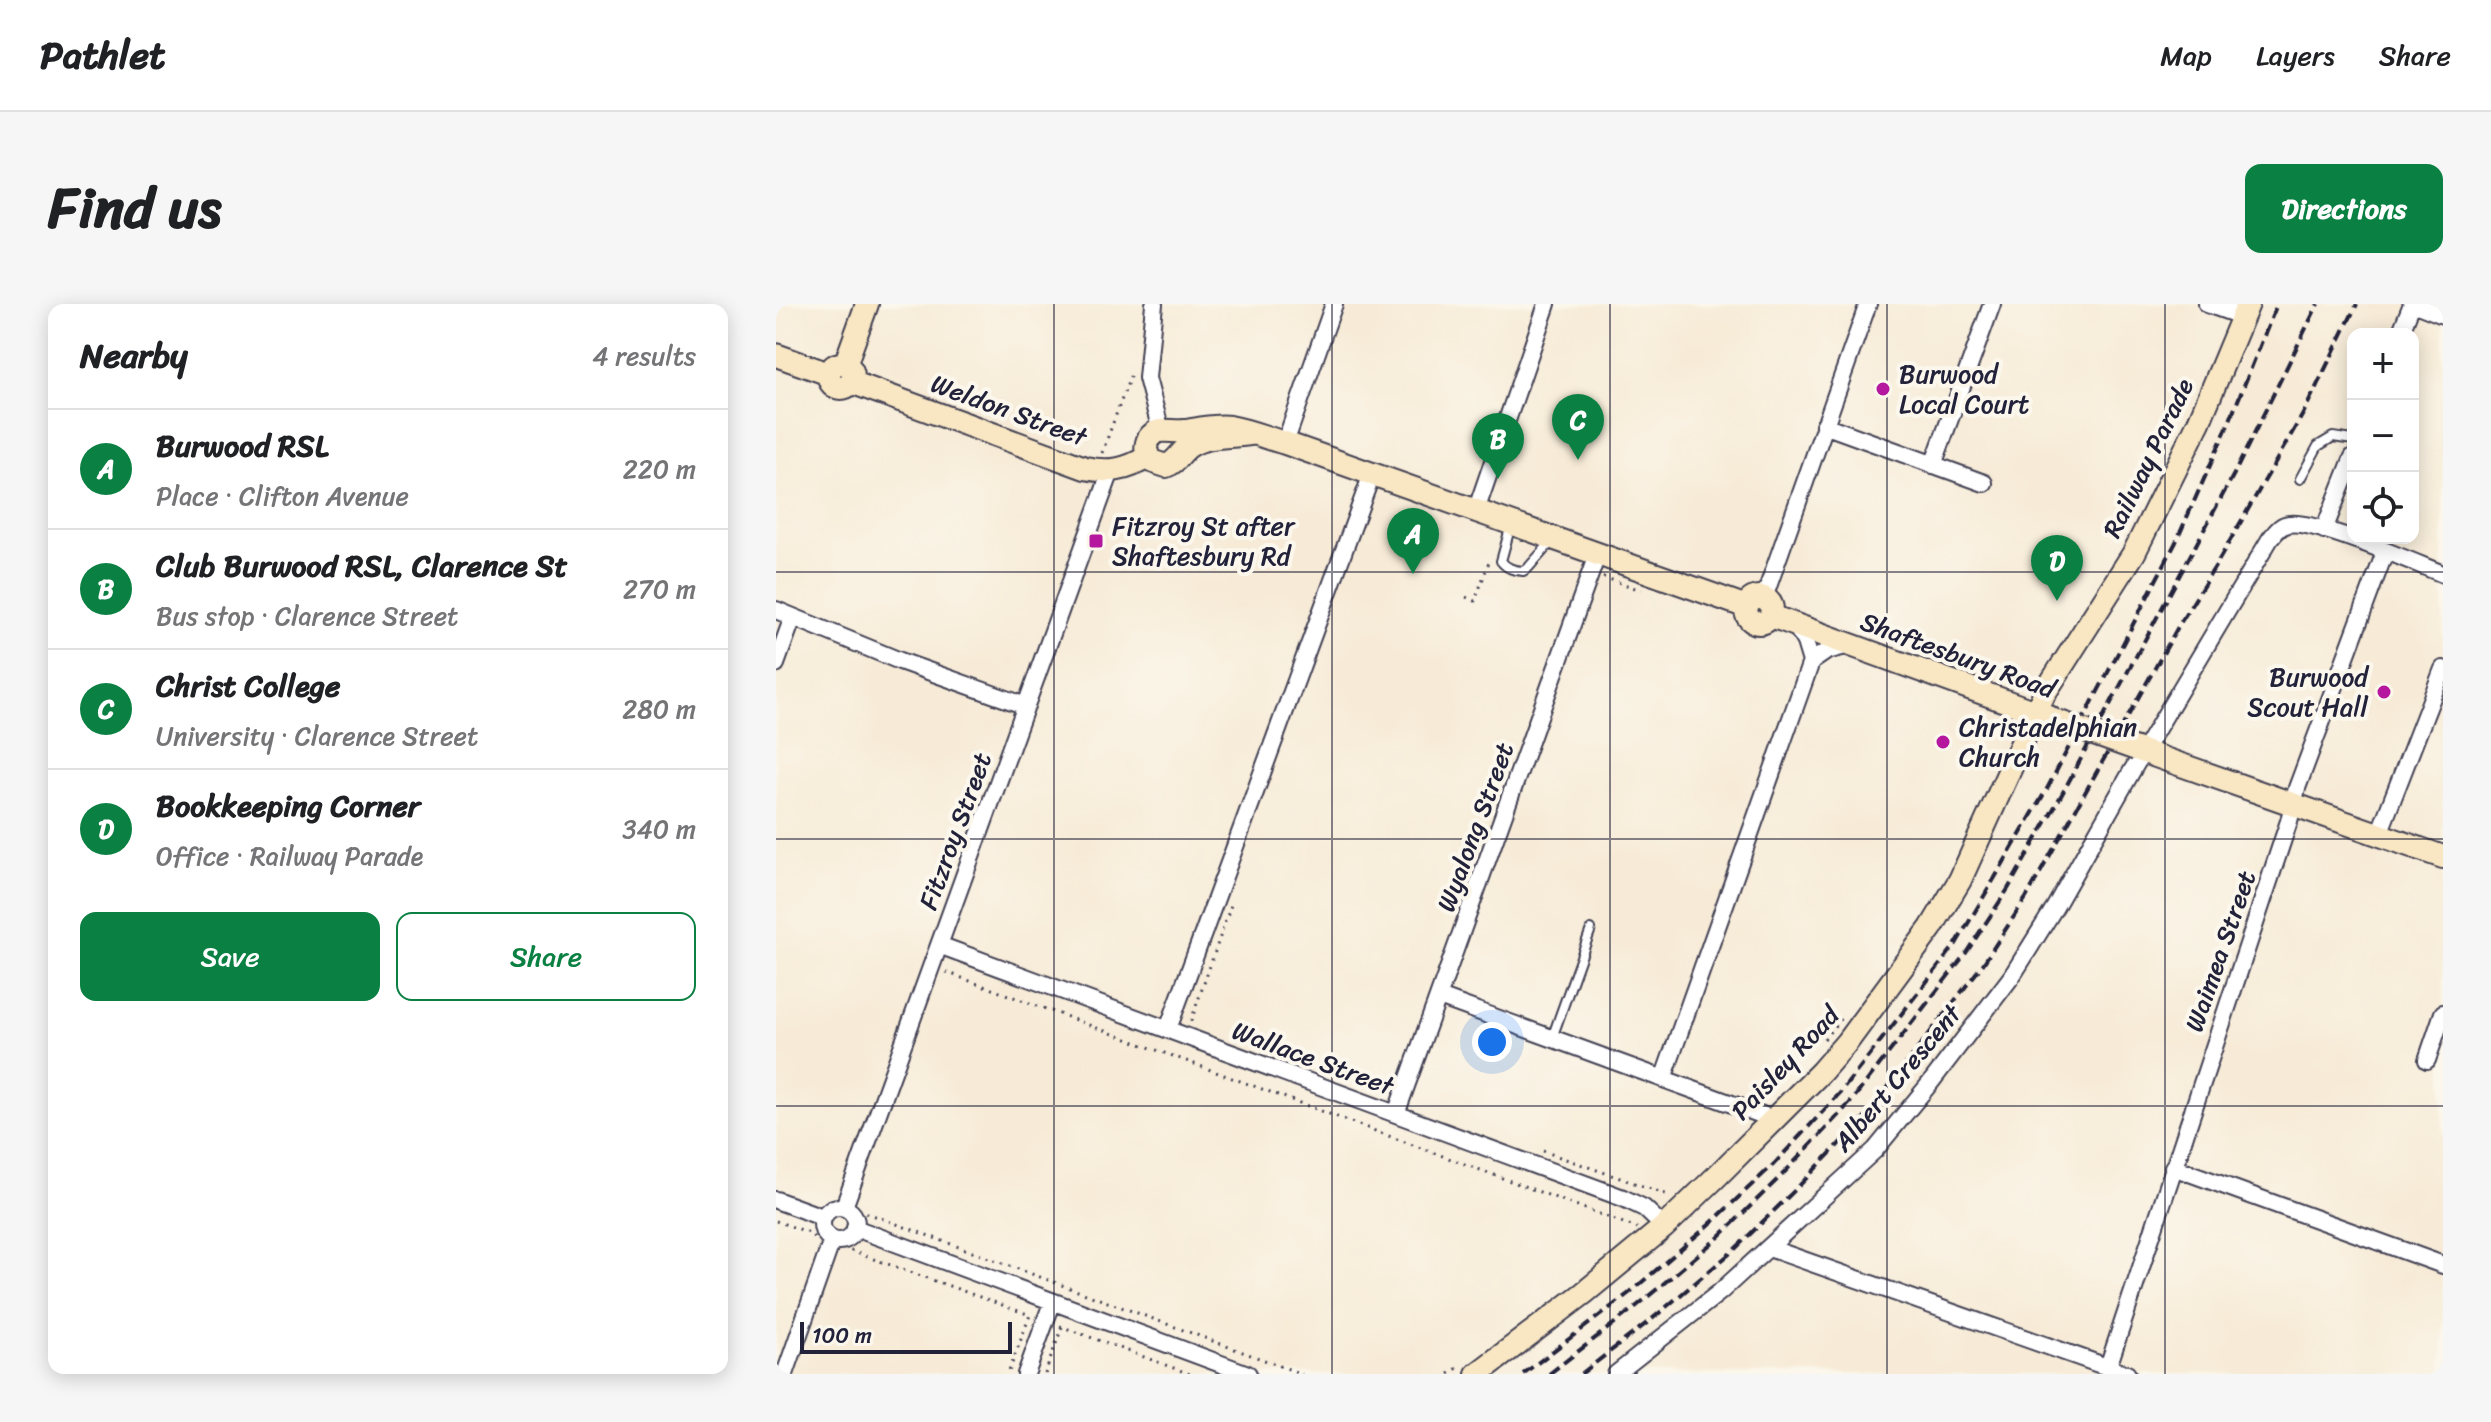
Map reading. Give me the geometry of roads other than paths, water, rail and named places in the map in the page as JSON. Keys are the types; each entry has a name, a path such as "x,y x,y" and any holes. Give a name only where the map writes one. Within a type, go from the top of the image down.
{"main road":[{"path":"842,374 867,304"},
{"name":"Railway Parade","path":"2036,712 2044,694 2134,553 2199,422 2246,310"},
{"name":"Weldon Street","path":"776,355 842,374 1075,465 1137,464 1147,457 1155,465 1166,466 1176,462 1171,439"},
{"name":"Shaftesbury Road","path":"1171,439 1195,442 1251,434 1285,443 1597,555 1761,607 1796,626 2443,857"},
{"path":"1147,457 1147,441 1171,439"},
{"name":"Paisley Road","path":"1469,1370 1584,1293 1658,1221 1773,1119 1847,1042 1931,928 1960,880 2036,712"}],"street":[{"path":"1154,304 1147,378 1171,439"},
{"path":"1285,443 1334,304"},
{"path":"1476,511 1547,304"},
{"path":"1761,607 1868,304"},
{"path":"1933,465 1992,304"},
{"path":"2207,304 2246,310"},
{"path":"2403,328 2414,304 2443,315"},
{"path":"1824,425 1984,483"},
{"name":"Fitzroy Street","path":"851,1208 939,945 1026,706 1106,464"},
{"path":"2324,530 2347,472"},
{"path":"1168,1029 1372,474"},
{"name":"Albert Crescent","path":"1616,1374 1720,1292 1875,1150 1931,1082 2012,976 2055,907 2140,750 2280,527 2288,524 2312,525 2443,574"},
{"name":"Waimea Street","path":"2108,1367 2292,805 2385,552"},
{"name":"Wyalong Street","path":"1396,1114 1597,555"},
{"path":"776,610 900,661 1026,706"},
{"path":"776,664 793,617"},
{"path":"1796,626 1811,662"},
{"path":"1663,1079 1811,662 1827,651 1849,645"},
{"path":"2379,834 2443,669"},
{"name":"Wallace Street","path":"939,945 1623,1198 1644,1208 1658,1221"},
{"path":"1439,997 1773,1119"},
{"path":"2427,1060 2443,1013"},
{"path":"2173,1167 2443,1265"},
{"path":"776,1200 822,1217"},
{"path":"831,1208 851,1208 855,1228 849,1238 830,1243 823,1233 822,1217 831,1208"},
{"path":"855,1228 1248,1374"},
{"path":"785,1374 830,1243"},
{"path":"1769,1248 2084,1367 2108,1367 2127,1374"},
{"path":"1026,1374 1052,1303"}],"lane":[{"path":"2300,479 2318,446 2333,437 2347,439"},
{"path":"1512,524 1501,561 1505,567 1523,571 1553,539"},
{"path":"1552,1038 1591,929"}],"railway":[{"path":"1523,1374 1628,1294 1774,1164 1840,1093 1956,944 2048,787 2176,542 2277,304"},
{"path":"1549,1374 1719,1237 1783,1174 1850,1103 1966,953 2008,889 2062,794 2234,474 2318,304"},
{"path":"1581,1374 1733,1251 1797,1188 1866,1116 1983,964 2026,898 2179,625 2303,414 2357,304"}],"place":[{"name":"Burwood Local Court","path":"1883,389"},
{"name":"Christ College","path":"1578,460"},
{"name":"Club Burwood RSL, Clarence St","path":"1498,479"},
{"name":"Fitzroy St after Shaftesbury Rd","path":"1096,541"},
{"name":"Burwood RSL","path":"1413,574"},
{"name":"Bookkeeping Corner","path":"2057,601"},
{"name":"Burwood Scout Hall","path":"2384,692"},
{"name":"Christadelphian Church","path":"1943,742"}]}
